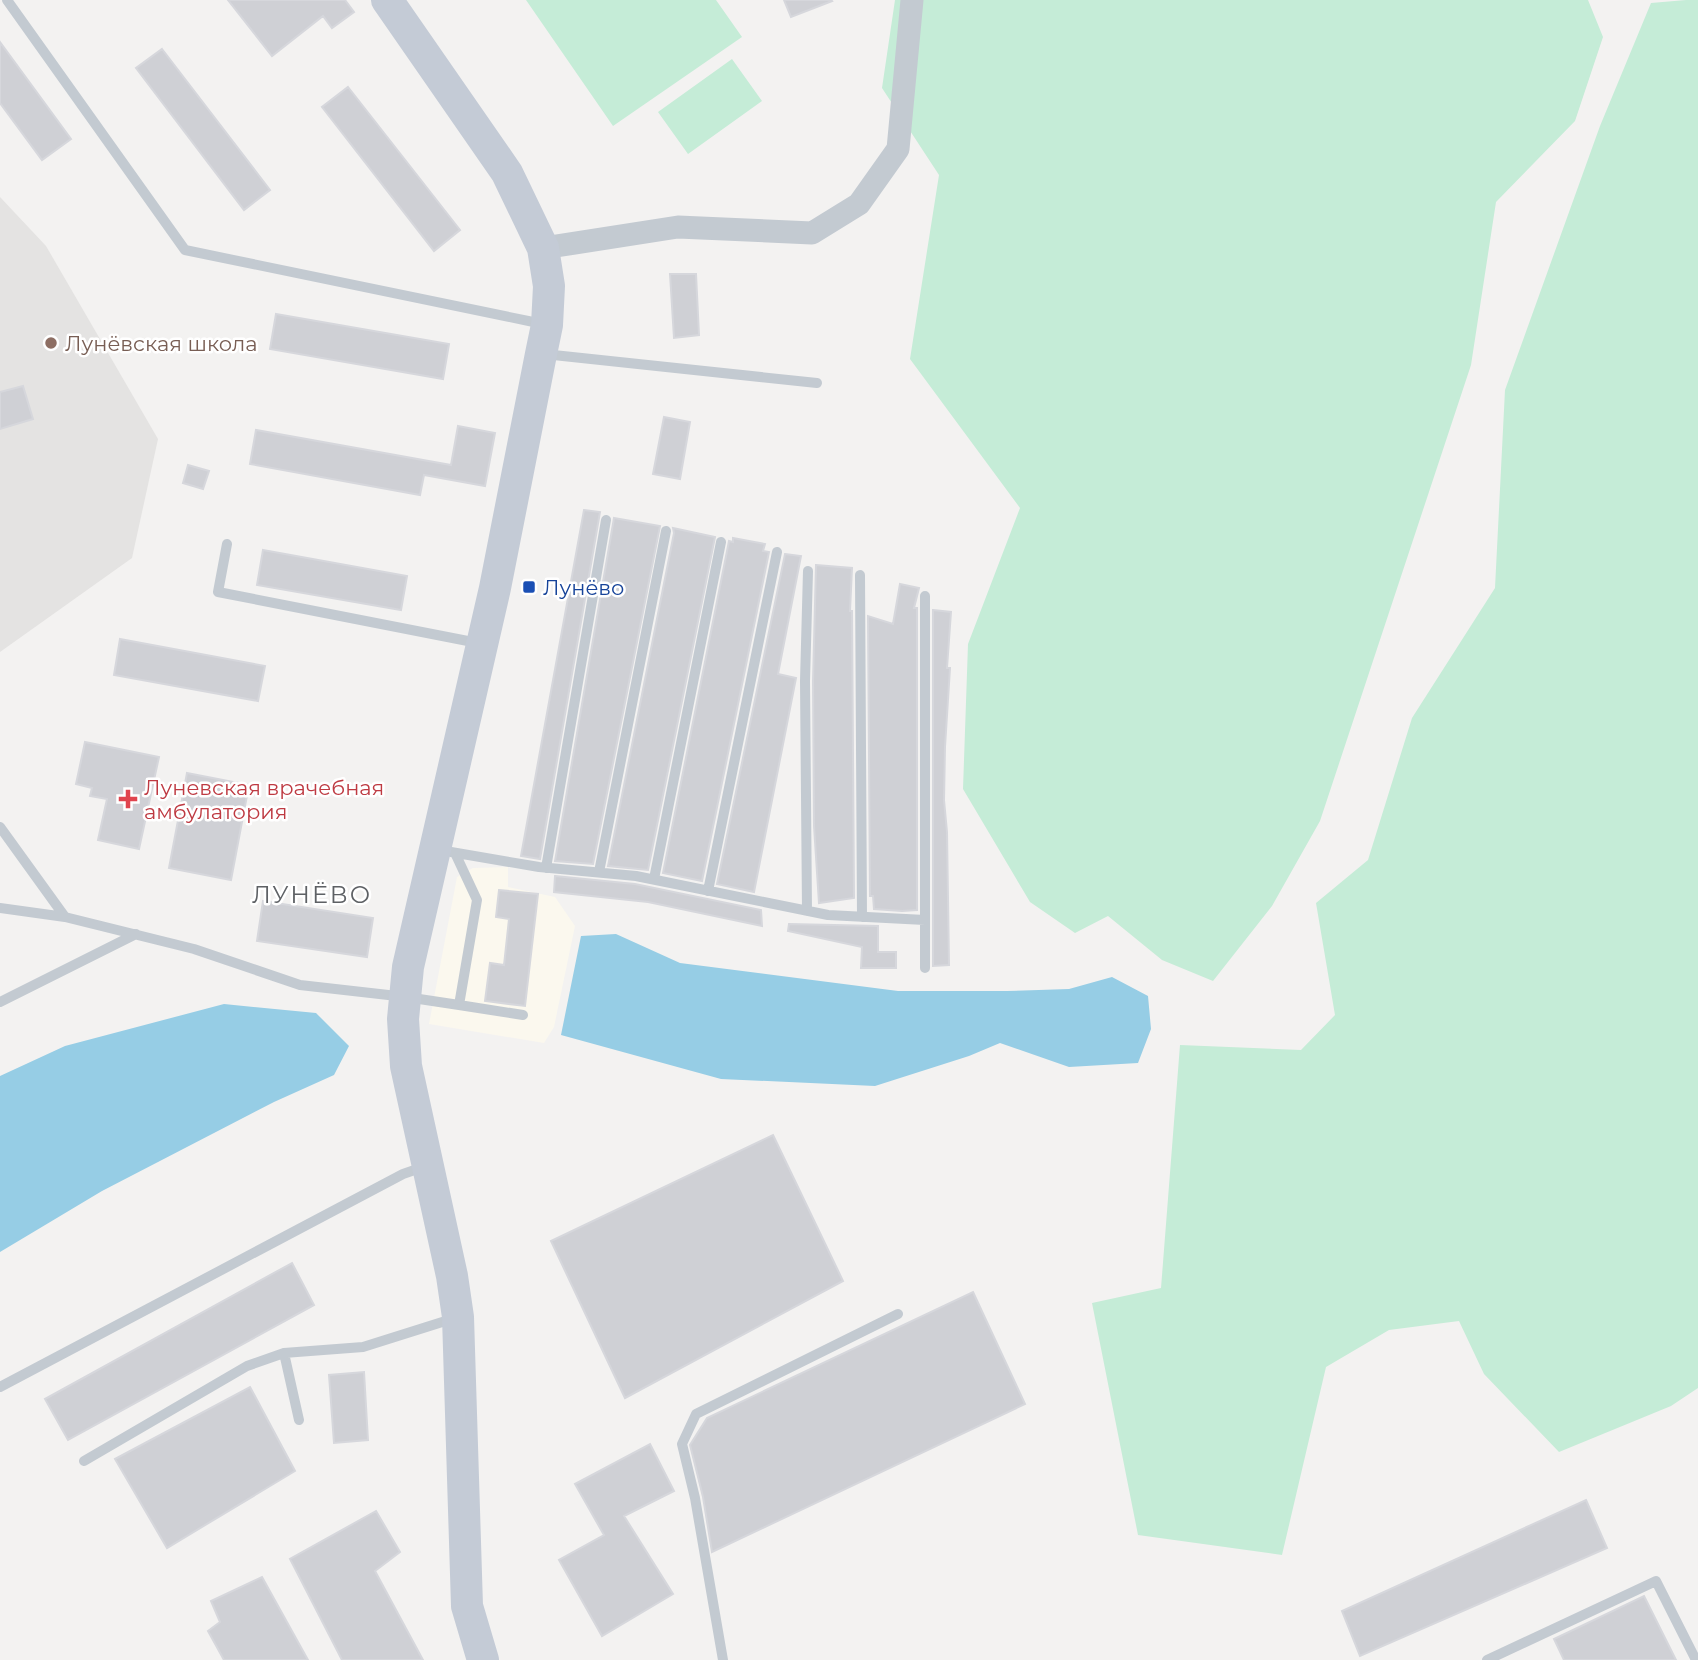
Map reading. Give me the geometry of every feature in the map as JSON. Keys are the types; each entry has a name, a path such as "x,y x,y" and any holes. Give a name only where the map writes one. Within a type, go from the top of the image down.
{"street":[{"path":"543,248 678,227 812,233 859,204 898,149 912,0"},
{"path":"389,1 507,173 543,248 549,286 544,340 495,588 481,643 445,851 408,967 403,1019 406,1066 452,1276 458,1317 467,1606 483,1660"}],"lane":[{"path":"7,0 185,250 544,340 817,383"},
{"path":"546,868 606,520"},
{"path":"600,873 666,531"},
{"path":"654,879 721,542"},
{"path":"227,544 218,592 481,643"},
{"path":"708,891 776,552"},
{"path":"807,911 805,681 808,571"},
{"path":"860,575 862,917"},
{"path":"925,596 925,968"},
{"path":"0,827 65,917"},
{"path":"445,851 546,868 654,879 828,915 925,920"},
{"path":"445,851 477,900 459,1005"},
{"path":"0,908 65,917 194,948 300,985 523,1014"},
{"path":"0,1002 136,934"},
{"path":"0,1387 403,1174 428,1165"},
{"path":"723,1660 695,1498 681,1444 696,1414 898,1314"},
{"path":"84,1461 247,1366 284,1353 363,1347 458,1317"},
{"path":"284,1353 299,1420"},
{"path":"1487,1660 1656,1581 1696,1660"}],"shaded area":[{"name":"Лунёвская школа","path":"0,197 46,246 158,439 132,558 0,652"},
{"path":"508,867 508,887 555,897 575,926 554,1027 544,1043 429,1024 457,877 473,868"}],"green space":[{"path":"526,0 716,0 742,37 613,126"},
{"path":"895,0 1588,0 1603,37 1575,121 1496,202 1471,365 1320,821 1272,906 1213,981 1162,960 1108,916 1075,933 1030,902 963,789 968,644 1020,508 910,359 939,175 882,88"},
{"path":"1698,0 1698,1388 1671,1406 1559,1452 1484,1374 1459,1321 1389,1330 1326,1367 1282,1555 1138,1535 1092,1303 1161,1288 1180,1045 1301,1050 1335,1015 1316,903 1368,860 1412,718 1495,588 1505,390 1600,126 1651,3"},
{"path":"732,59 762,101 688,154 658,112"}],"water":[{"path":"616,934 680,963 898,991 1069,989 1112,977 1148,996 1151,1029 1138,1063 1069,1067 1000,1043 969,1056 875,1086 721,1079 561,1035 581,936"},
{"path":"224,1004 316,1013 349,1046 334,1075 274,1102 102,1191 0,1252 0,1076 65,1046"}],"building":[{"path":"228,0 345,0 354,12 332,28 323,16 272,56"},
{"path":"784,0 831,0 832,1 791,17"},
{"path":"0,42 71,139 42,160 0,103"},
{"path":"162,49 270,190 244,210 136,68"},
{"path":"348,87 460,230 434,251 322,107"},
{"path":"670,274 696,274 699,335 674,338"},
{"path":"276,314 449,344 443,379 270,349"},
{"path":"23,386 33,419 0,429 0,392"},
{"path":"664,417 690,422 680,479 653,474"},
{"path":"458,426 495,433 485,486 424,475 420,495 250,464 256,430 451,465"},
{"path":"188,465 209,471 203,489 183,483"},
{"path":"584,510 600,512 540,859 521,856"},
{"path":"614,518 660,526 593,864 555,861"},
{"path":"673,528 715,537 648,870 608,866 674,533"},
{"path":"733,538 765,544 763,551 769,552 702,881 663,873 729,541 733,542"},
{"path":"263,550 407,576 401,610 257,585"},
{"path":"785,554 801,556 778,674 796,678 754,892 717,884"},
{"path":"816,565 852,568 850,611 854,898 819,903 814,826 813,681"},
{"path":"900,584 919,588 914,608 917,608 917,910 902,911 874,909 873,896 870,896 868,616 893,624"},
{"path":"933,610 951,612 944,800 949,965 933,966"},
{"path":"120,639 265,666 258,701 114,675"},
{"path":"85,742 159,757 139,849 98,840 107,799 90,796 92,788 76,784"},
{"path":"187,773 249,785 231,880 169,868"},
{"path":"555,876 635,884 761,910 762,926 648,902 554,892"},
{"path":"499,890 538,894 525,1006 485,1001 490,963 504,965 509,919 496,917"},
{"path":"263,901 373,918 367,957 257,941"},
{"path":"789,924 878,926 878,952 896,952 896,968 861,968 862,947 788,931"},
{"path":"773,1135 843,1281 625,1398 551,1241"},
{"path":"292,1263 314,1305 68,1440 45,1399"},
{"path":"973,1292 1025,1404 712,1552 703,1497 690,1445 707,1418"},
{"path":"364,1372 368,1440 334,1443 329,1375"},
{"path":"250,1387 295,1471 167,1548 115,1459"},
{"path":"650,1444 674,1491 624,1516 673,1594 602,1636 559,1560 604,1535 575,1484"},
{"path":"1586,1500 1607,1548 1360,1656 1342,1611"},
{"path":"376,1511 400,1552 375,1571 423,1660 342,1660 290,1559"},
{"path":"262,1577 308,1660 224,1660 208,1631 220,1622 211,1601"},
{"path":"1644,1596 1676,1660 1564,1660 1554,1639"}],"place":[{"name":"Лунёвская школа","path":"51,343"},
{"name":"Лунёво","path":"529,587"},
{"name":"Луневская врачебная амбулатория","path":"128,799"}],"district":[{"name":"ЛУНЁВО","path":"312,894"}]}
